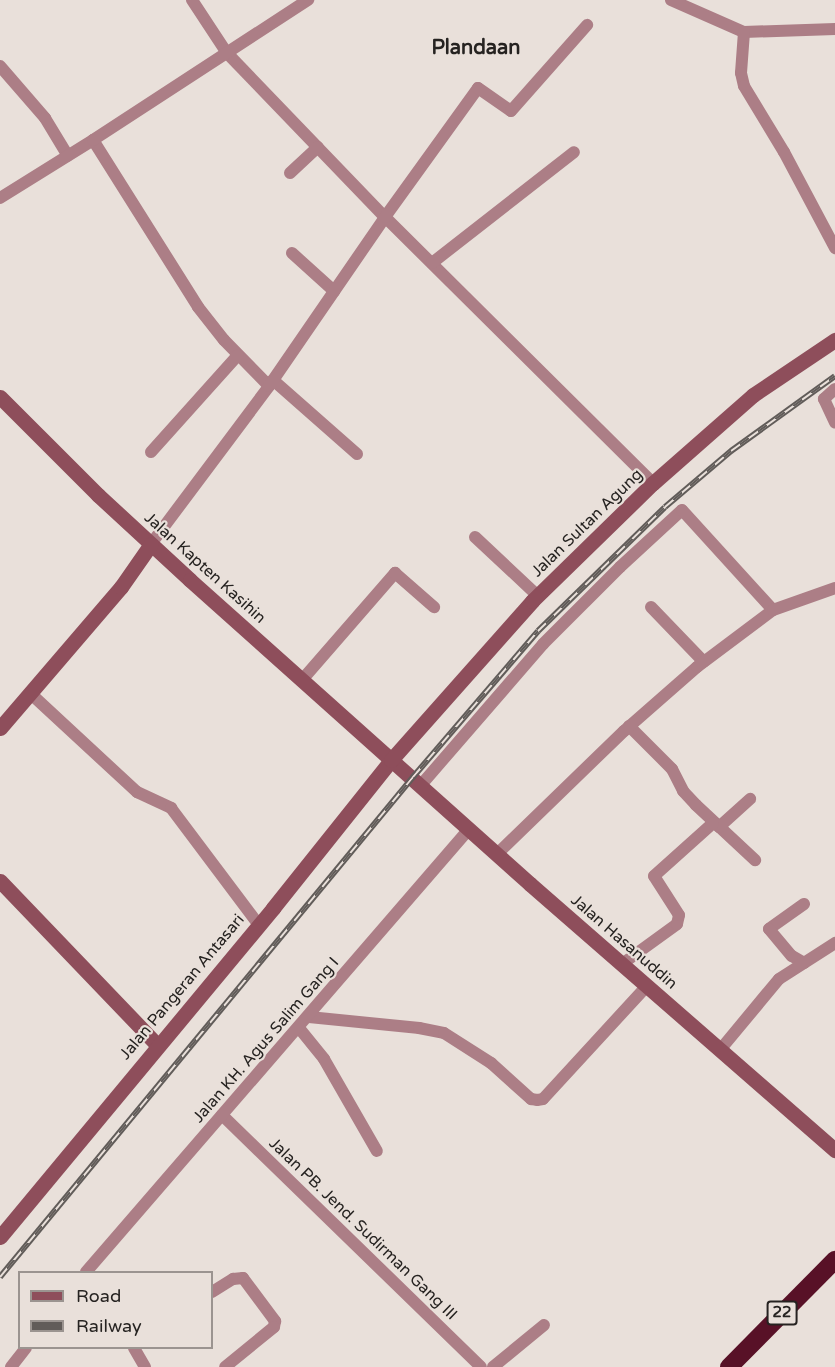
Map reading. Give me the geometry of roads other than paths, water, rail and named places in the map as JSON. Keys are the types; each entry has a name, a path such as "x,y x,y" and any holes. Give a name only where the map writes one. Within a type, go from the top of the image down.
{"highway":[{"name":"22","path":"729,1367 835,1260"}],"main road":[{"name":"Jalan Sultan Agung","path":"391,760 538,596 653,483 753,395 835,340"},
{"name":"Jalan Kapten Kasihin","path":"0,397 151,544 391,760"},
{"path":"0,728 121,586 151,544"},
{"name":"Jalan Hasanuddin","path":"391,760 835,1150"},
{"name":"Jalan Pangeran Antasari","path":"0,1237 157,1045 259,925 391,760"},
{"path":"0,881 157,1045"}],"street":[{"path":"192,0 227,53 385,217 653,483"},
{"path":"0,198 93,141 308,0"},
{"path":"675,2 699,10 744,32 835,28"},
{"path":"151,544 271,383 385,217 478,88 511,111 587,25"},
{"path":"744,32 741,73 744,86 784,152 835,248"},
{"path":"0,66 45,118 68,156"},
{"path":"93,141 175,273 218,332 238,355 357,454"},
{"path":"290,172 318,147"},
{"path":"432,263 574,152"},
{"path":"291,252 334,291"},
{"path":"151,452 238,355"},
{"path":"835,389 826,395 824,402 835,423"},
{"path":"421,785 543,644 620,567 682,510 773,610"},
{"path":"475,537 538,596"},
{"path":"302,680 395,573 434,607"},
{"path":"497,854 629,726 704,662 773,610 835,588"},
{"path":"651,607 704,662"},
{"path":"30,693 137,792 171,808 259,925"},
{"path":"629,726 660,754 672,769 683,791 755,860"},
{"path":"622,964 677,924 679,915 654,876 750,799"},
{"name":"Jalan KH. Agus Salim Gang I","path":"88,1271 469,829"},
{"path":"804,904 769,928 792,956 804,963"},
{"path":"720,1050 779,979 835,943"},
{"path":"309,1017 407,1026 444,1034 491,1063 531,1099 537,1100 543,1099 647,986"},
{"path":"299,1028 324,1059 376,1151"},
{"name":"Jalan PB. Jend. Sudirman Gang III","path":"222,1115 483,1367"},
{"path":"213,1291 233,1279 243,1278 275,1321 275,1326 225,1367"},
{"path":"483,1367 544,1325"},
{"path":"11,1367 24,1349"},
{"path":"135,1349 145,1367"}],"railway":[{"path":"0,1277 413,777 538,631 665,507 731,451 835,376"}],"district":[{"name":"Plandaan","path":"476,48"}]}
